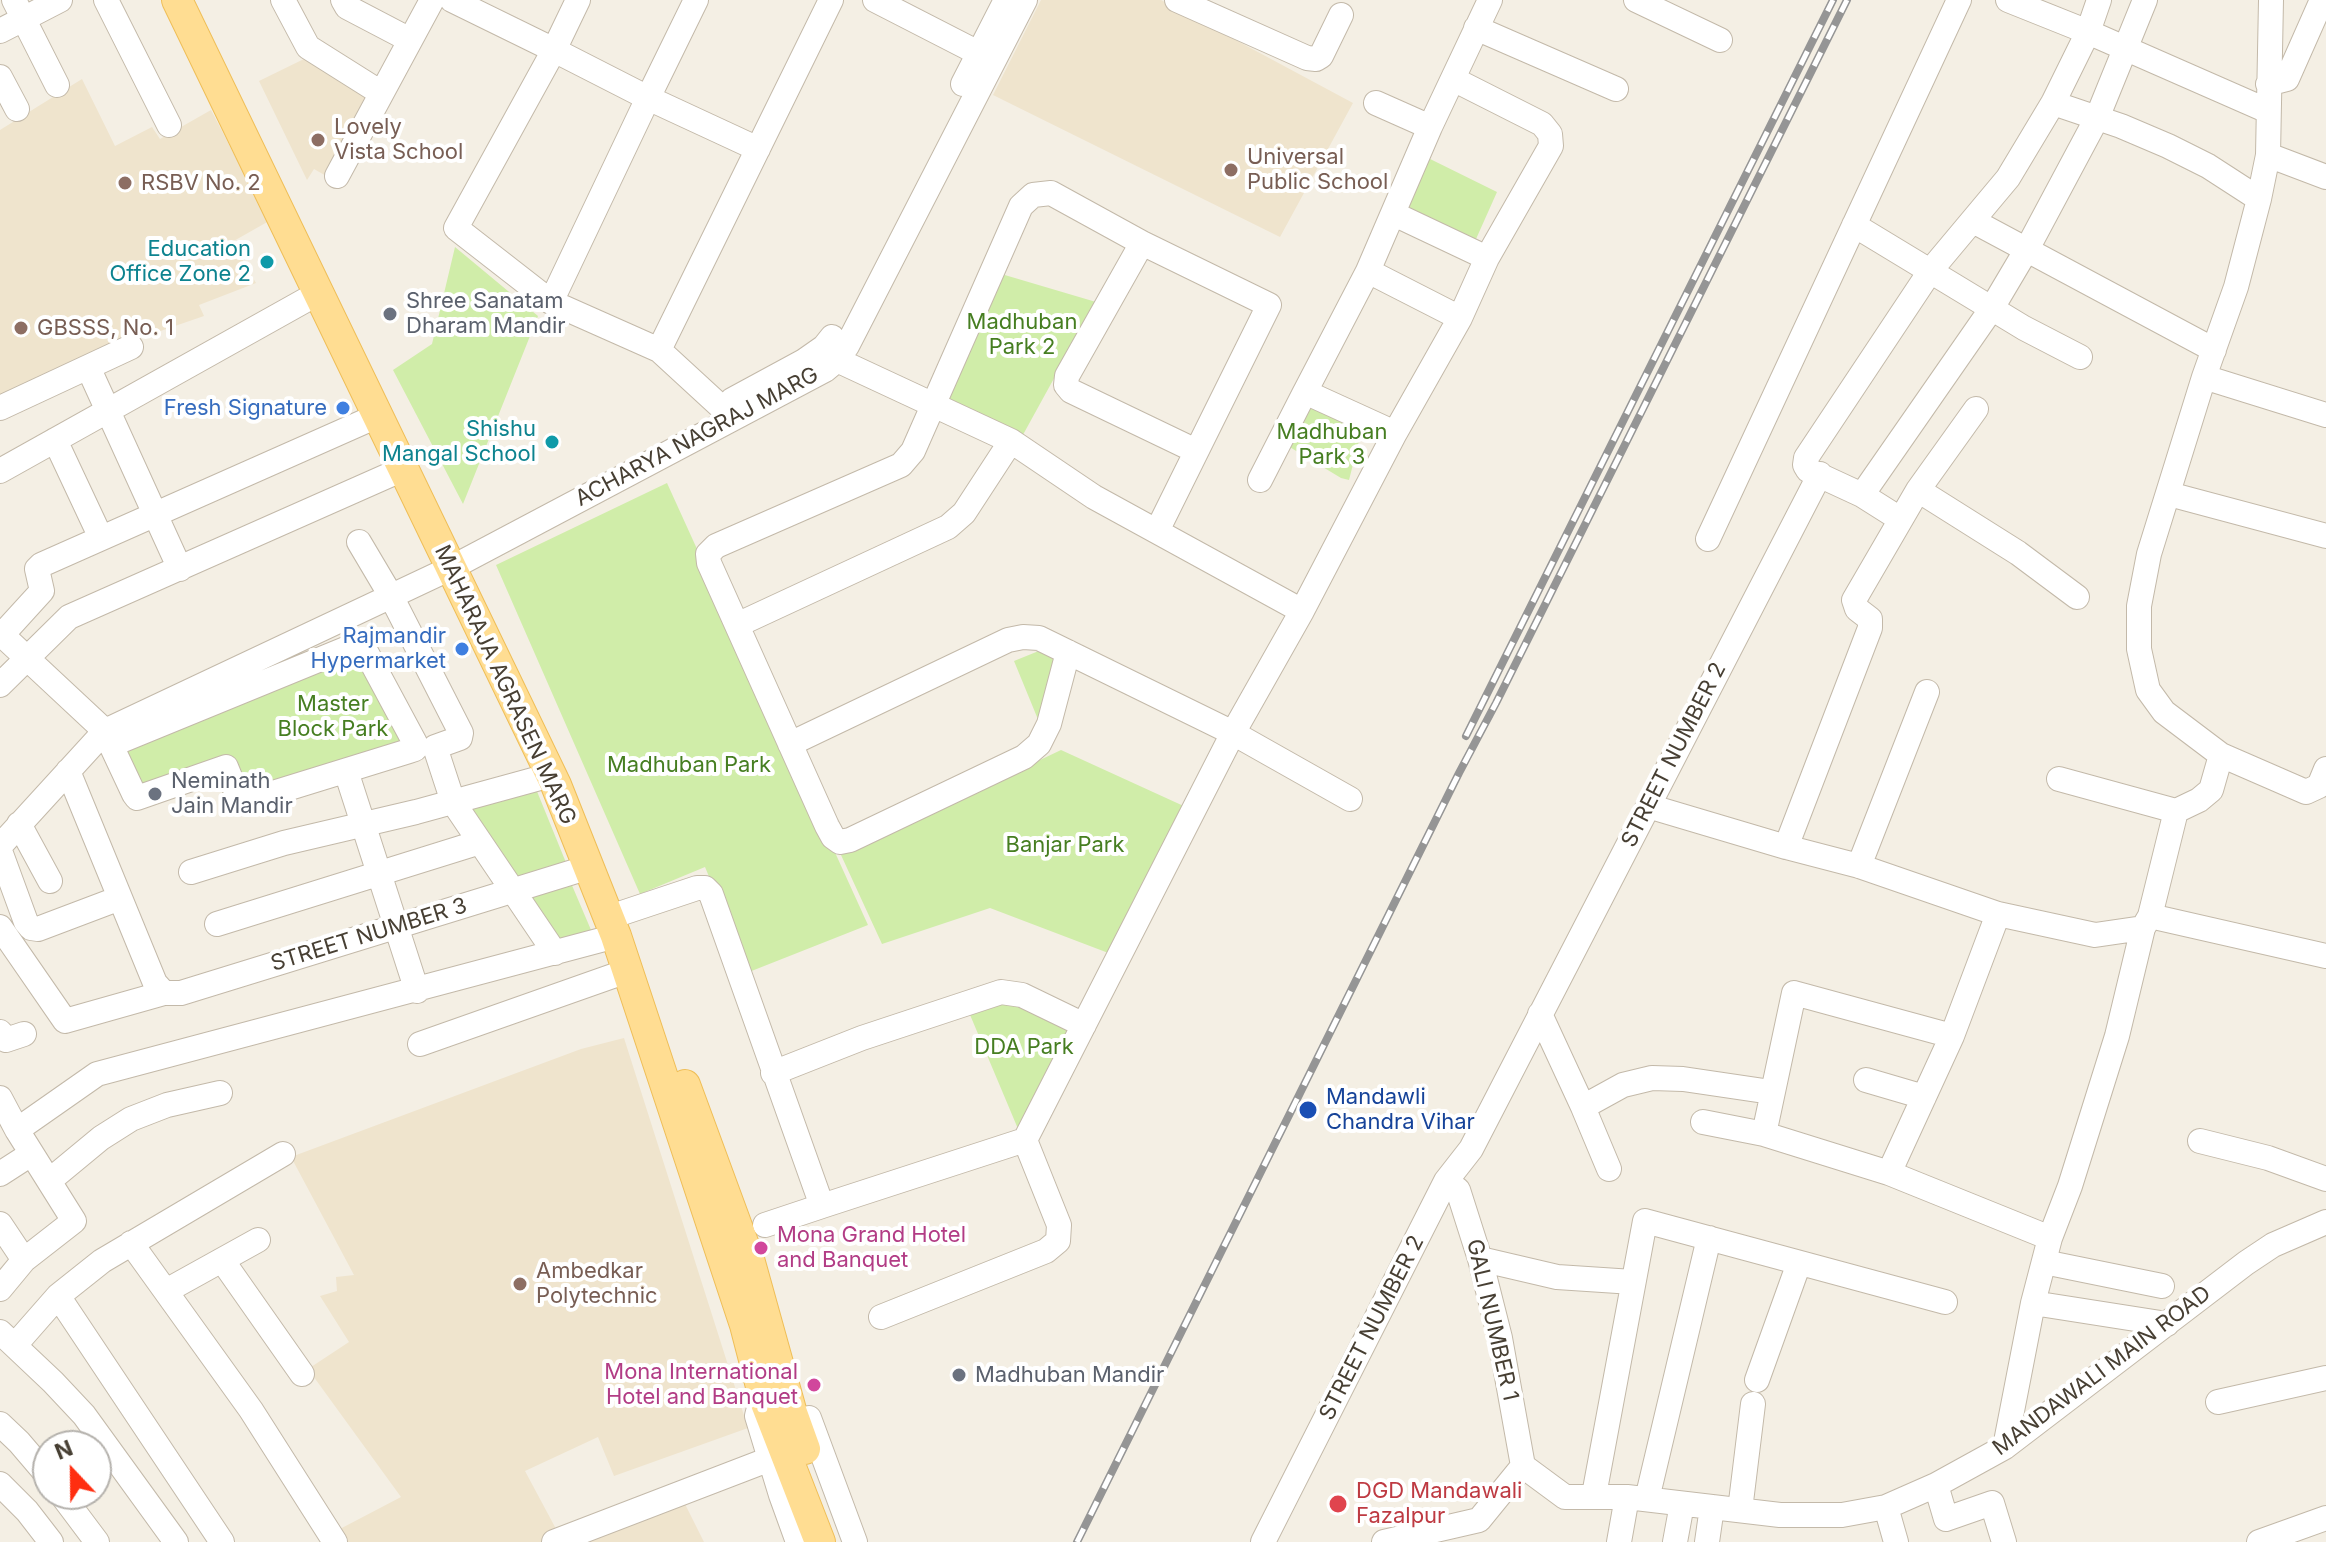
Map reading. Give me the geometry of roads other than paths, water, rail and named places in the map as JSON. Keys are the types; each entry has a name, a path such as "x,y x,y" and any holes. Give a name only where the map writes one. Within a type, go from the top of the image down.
{"main road":[{"name":"MAHARAJA AGRASEN MARG","path":"177,0 266,162"},
{"name":"MAHARAJA AGRASEN MARG","path":"198,0 377,416 403,469 455,557 619,925 749,1259 764,1398 820,1542"},
{"name":"MAHARAJA AGRASEN MARG","path":"329,308 573,782 586,850"},
{"name":"MAHARAJA AGRASEN MARG","path":"619,925 627,971 755,1323 777,1356 791,1410 839,1542"}],"street":[{"path":"0,31 19,9 60,0"},
{"path":"106,0 169,125"},
{"path":"283,0 308,47 381,93"},
{"path":"343,0 347,7 410,40"},
{"path":"337,176 432,0"},
{"path":"452,0 758,149"},
{"path":"578,0 554,50 456,228 551,302 659,350 721,407"},
{"path":"551,302 696,0"},
{"path":"659,350 831,0"},
{"path":"875,0 986,56"},
{"name":"ACHARYA NAGRAJ MARG","path":"986,56 1006,0"},
{"name":"ACHARYA NAGRAJ MARG","path":"455,557 825,370 838,328 986,56 1025,0"},
{"path":"1177,0 1307,58 1321,56 1341,15"},
{"path":"1260,480 1368,271 1430,127 1490,0"},
{"path":"1636,0 1720,40"},
{"path":"1708,539 1959,0"},
{"path":"2008,0 2268,111"},
{"path":"1900,519 1862,495 1808,470 1806,458 1931,270 2008,178 2053,103 2088,32 2099,0"},
{"path":"1862,495 1992,308 2027,249 2097,118 2145,0"},
{"path":"2271,0 2268,155 2236,287 2204,377 2149,554 2139,606 2139,649 2148,690 2164,712 2221,755 2306,792 2319,786 2326,769"},
{"path":"2268,84 2287,79 2322,0"},
{"path":"19,9 57,85"},
{"path":"1476,28 1616,89"},
{"path":"0,77 17,109"},
{"path":"765,1225 1025,1140 1233,733 1460,318 1487,258 1551,146 1550,134 1542,124 1453,79"},
{"path":"1376,103 1430,127"},
{"path":"2053,103 2168,146 2208,166 2259,199"},
{"path":"2268,155 2326,177"},
{"path":"1068,652 1049,724 1039,744 1024,757 840,842 833,837 790,744 709,563 708,554 716,546 901,465 913,451 1021,206 1033,195 1051,193 1142,243 1269,305 1157,531"},
{"path":"1394,214 1487,258"},
{"path":"1973,221 2214,350"},
{"path":"1854,225 2080,357"},
{"path":"1142,243 1067,376 1066,385 1071,391 1196,451"},
{"path":"1368,271 1460,318"},
{"path":"0,471 107,411 329,308"},
{"path":"0,408 131,347"},
{"path":"831,353 931,405 1011,441 1094,497 1302,611"},
{"name":"ACHARYA NAGRAJ MARG","path":"455,557 721,407 831,353"},
{"path":"88,367 180,569"},
{"path":"2204,377 2326,415"},
{"path":"1305,392 1395,433"},
{"path":"1786,847 1870,628 1870,619 1857,609 1854,600 1918,490 1976,409"},
{"path":"108,738 360,645 401,716 415,749 244,802 239,799 228,769 222,767 137,798 108,738 1,634 42,591 38,567 377,416"},
{"path":"55,440 101,538"},
{"path":"737,625 948,527 964,513 1011,441"},
{"path":"0,685 69,617 403,469"},
{"name":"STREET NUMBER 2","path":"1263,1542 1446,1181 1471,1149 1820,474"},
{"path":"1918,490 2018,553 2077,597"},
{"path":"2169,494 2325,532"},
{"path":"359,542 391,596 461,733 460,738 435,747 453,802 555,953"},
{"path":"120,898 38,929 31,928 26,922 0,849 68,771 108,738 391,596 455,557"},
{"path":"790,744 1008,640 1039,638 1233,733 1350,799"},
{"path":"1859,866 1927,692"},
{"path":"2059,779 2176,811 2199,800 2211,790 2221,755"},
{"path":"68,771 160,988"},
{"path":"346,771 417,991"},
{"path":"191,872 284,843 551,775"},
{"path":"1648,806 1859,866 1998,914 2095,935 2146,922 2326,956"},
{"path":"2005,1447 2033,1303 2050,1238 2070,1186 2117,1036 2176,811"},
{"path":"19,824 50,881"},
{"path":"217,924 480,842"},
{"name":"STREET NUMBER 3","path":"0,927 65,1021 160,988 181,993 552,880 586,850"},
{"path":"17,1130 97,1074 555,953 697,888 705,888 711,894 822,1206"},
{"path":"1889,1173 1952,1036 1998,914"},
{"path":"420,1044 627,971"},
{"path":"773,1073 862,1038 1001,992 1022,995 1084,1025"},
{"path":"1764,1134 1794,993 1952,1036"},
{"path":"1540,1014 1609,1169"},
{"path":"1583,1107 1623,1085 1652,1078 1683,1079 1771,1092"},
{"path":"1866,1080 1924,1097"},
{"path":"49,1181 101,1138 131,1119 167,1105 220,1093"},
{"path":"0,1098 74,1221 24,1260 0,1289"},
{"path":"1703,1122 1764,1134 1889,1173 2050,1238"},
{"path":"881,1317 1046,1251 1058,1241 1059,1225 1025,1140"},
{"path":"2200,1141 2280,1161 2326,1179"},
{"path":"0,1174 31,1154"},
{"path":"176,1542 84,1415 7,1338 102,1261 283,1154"},
{"name":"GALI NUMBER 1","path":"1446,1181 1458,1190 1480,1259 1500,1338 1523,1466"},
{"path":"1594,1495 1645,1221 1945,1302"},
{"path":"0,1224 24,1260"},
{"name":"MANDAWALI MAIN ROAD","path":"1523,1466 1565,1497 1594,1495 1637,1498 1780,1515 1842,1515 1886,1507 1936,1485 2005,1447 2273,1245 2325,1227"},
{"path":"1619,1542 1637,1498 1709,1238"},
{"path":"166,1291 258,1240"},
{"path":"131,1243 251,1410 335,1542"},
{"path":"1480,1259 1557,1277 1633,1282"},
{"path":"222,1260 302,1374"},
{"path":"2044,1262 2162,1286"},
{"path":"1740,1510 1755,1392 1799,1263"},
{"path":"58,1296 222,1542"},
{"path":"2033,1303 2167,1324"},
{"path":"777,1356 801,1394 855,1542"},
{"path":"2218,1402 2326,1378"},
{"path":"764,1398 757,1416 798,1542"},
{"path":"0,1424 32,1457"},
{"path":"554,1542 770,1459"},
{"path":"1384,1542 1479,1531 1523,1466"},
{"path":"0,1484 27,1511 51,1542"},
{"path":"1936,1485 1946,1519 1992,1503 2004,1542"},
{"path":"1675,1542 1682,1504"},
{"path":"1707,1542 1712,1507"},
{"path":"1886,1507 1896,1542"},
{"path":"73,1510 97,1542"},
{"path":"2259,1542 2326,1518"}],"railway":[{"path":"1466,736 1833,0"},
{"path":"1077,1542 1847,0"}],"place":[{"name":"Lovely Vista School","path":"318,140"},
{"name":"Universal Public School","path":"1231,170"},
{"name":"RSBV No. 2","path":"125,183"},
{"name":"Education Office Zone 2","path":"267,262"},
{"name":"Shree Sanatam Dharam Mandir","path":"390,314"},
{"name":"GBSSS, No. 1","path":"21,328"},
{"name":"Fresh Signature","path":"343,408"},
{"name":"Shishu Mangal School","path":"552,442"},
{"name":"Rajmandir Hypermarket","path":"462,649"},
{"name":"Neminath Jain Mandir","path":"155,794"},
{"name":"Mandawli Chandra Vihar","path":"1308,1110"},
{"name":"Mona Grand Hotel and Banquet","path":"761,1248"},
{"name":"Ambedkar Polytechnic","path":"520,1284"},
{"name":"Madhuban Mandir","path":"959,1375"},
{"name":"Mona International Hotel and Banquet","path":"814,1385"},
{"name":"DGD Mandawali Fazalpur","path":"1338,1504"}],"park label":[{"name":"Madhuban Park 2","path":"1022,334"},
{"name":"Madhuban Park 3","path":"1332,444"},
{"name":"Master Block Park","path":"333,716"},
{"name":"Madhuban Park","path":"689,765"},
{"name":"Banjar Park","path":"1065,845"},
{"name":"DDA Park","path":"1024,1047"}]}
